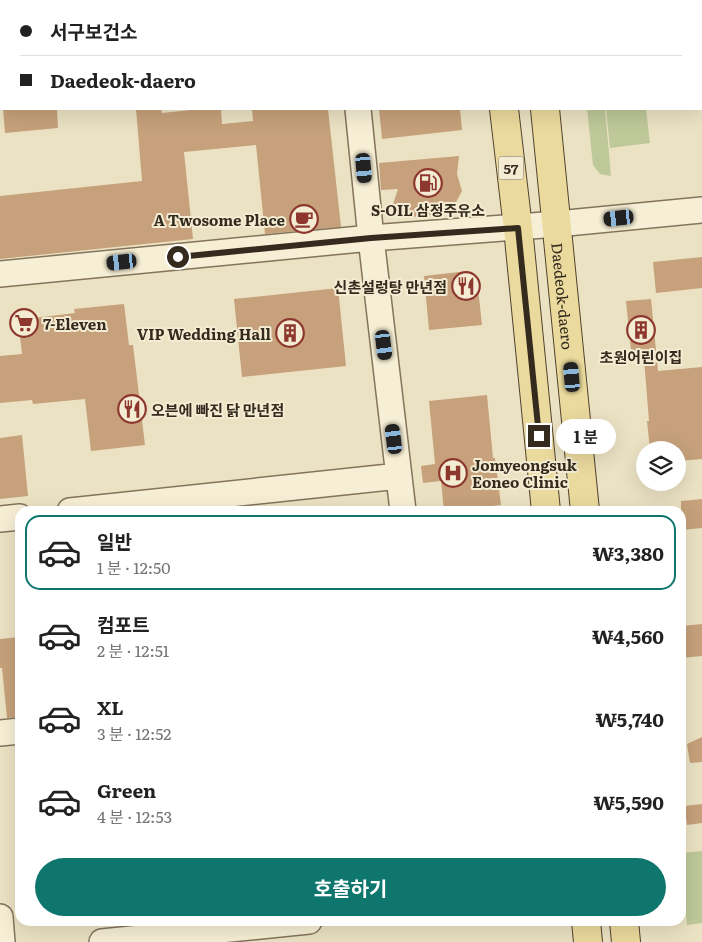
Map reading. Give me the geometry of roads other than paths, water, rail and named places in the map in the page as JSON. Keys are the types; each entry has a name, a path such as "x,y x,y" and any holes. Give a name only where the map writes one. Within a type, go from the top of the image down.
{"main road":[{"name":"57","path":"504,110 518,228 546,506"},
{"name":"Daedeok-daero","path":"545,110 585,506"},
{"path":"586,926 588,942"},
{"path":"624,926 626,942"}],"street":[{"path":"358,110 402,506"},
{"path":"0,274 371,238 518,228 702,210"},
{"path":"117,506 399,476"},
{"path":"0,519 15,518"},
{"path":"0,733 15,732"},
{"path":"0,917 2,942"},
{"path":"102,942 260,926"}],"place":[{"name":"S-OIL 삼정주유소","path":"428,183"},
{"name":"A Twosome Place","path":"304,219"},
{"name":"신촌설렁탕 만년점","path":"466,286"},
{"name":"7-Eleven","path":"24,323"},
{"name":"초원어린이집","path":"641,330"},
{"name":"VIP Wedding Hall","path":"290,333"},
{"name":"오븐에 빠진 닭 만년점","path":"132,409"},
{"name":"Jomyeongsuk Eoneo Clinic","path":"453,473"}]}
